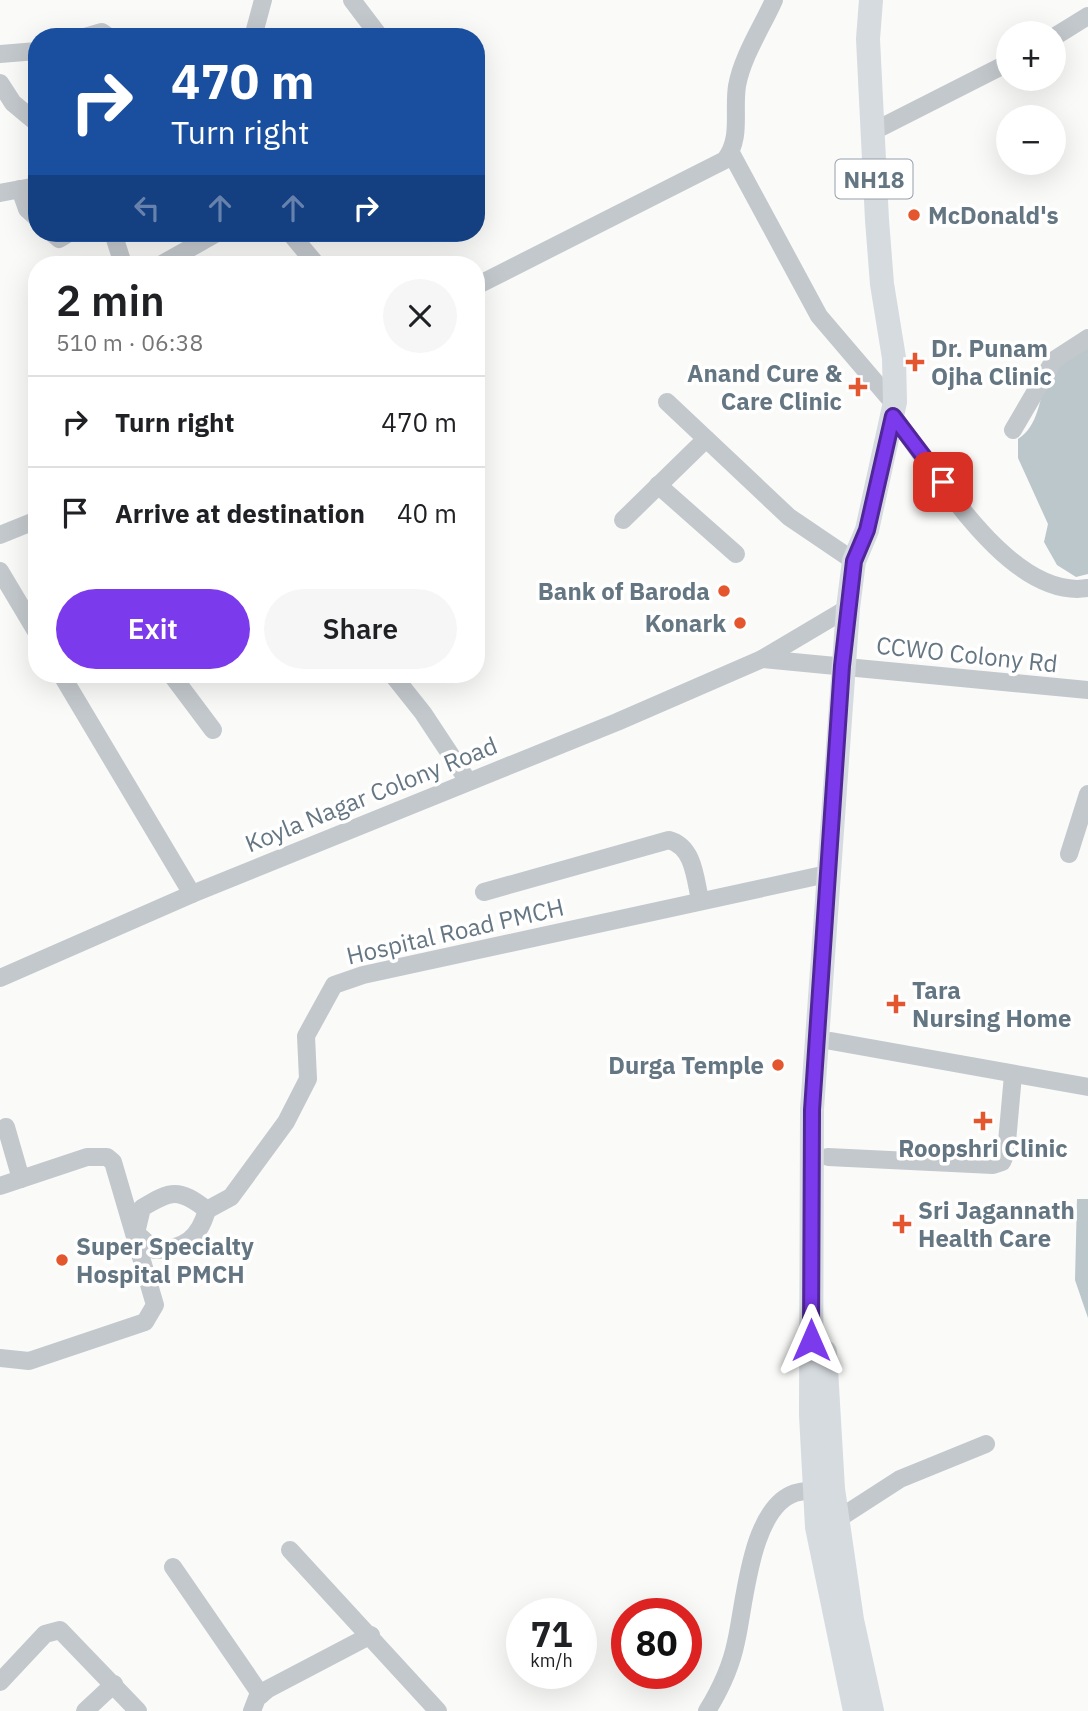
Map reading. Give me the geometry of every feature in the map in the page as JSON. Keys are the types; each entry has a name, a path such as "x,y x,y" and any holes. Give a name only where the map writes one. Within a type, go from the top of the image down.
{"highway":[{"name":"NH18","path":"855,1711 817,1527 824,1490 823,1282 828,1157 821,1077 831,1041 849,667 848,608 854,561 867,530 894,411 894,358 899,331 868,39 871,0"},
{"name":"NH18","path":"879,128 888,0"},
{"name":"NH18","path":"867,530 867,566 849,667 827,874 821,1077 810,1213 824,1490 838,1519 852,1620 872,1711"}],"street":[{"path":"255,28 263,0"},
{"path":"352,0 373,28"},
{"path":"485,281 717,165 731,153 736,142 737,85 774,0"},
{"path":"1066,30 1088,16"},
{"path":"0,54 28,52"},
{"path":"879,128 996,69"},
{"path":"0,83 13,103 28,116"},
{"path":"731,153 819,316 894,411 991,544 1032,577 1073,591 1088,588"},
{"path":"0,193 28,188 28,210"},
{"path":"178,256 202,242"},
{"path":"298,242 309,256"},
{"path":"1013,430 1054,360 1088,338"},
{"path":"667,402 800,525 854,561"},
{"path":"622,520 706,439"},
{"path":"658,485 736,554"},
{"path":"0,535 28,524"},
{"path":"0,571 28,618"},
{"name":"Koyla Nagar Colony Road","path":"0,978 192,894 617,722 762,659 848,608"},
{"name":"Koyla Nagar Colony Road","path":"762,659 849,667"},
{"name":"CCWO Colony Rd","path":"849,667 1088,691"},
{"path":"66,683 192,894"},
{"path":"178,683 213,730"},
{"path":"399,683 424,713 468,781"},
{"path":"1069,854 1088,794"},
{"path":"484,892 670,840 680,843 688,852 700,900"},
{"name":"Hospital Road PMCH","path":"207,1210 231,1198 286,1122 308,1079 306,1036 334,985 363,975 827,874"},
{"path":"831,1041 1088,1087"},
{"path":"828,1157 993,1165 1002,1162 1006,1153 1013,1075"},
{"path":"6,1127 22,1179"},
{"path":"0,1186 87,1157 107,1157 113,1162 155,1305 145,1322 29,1361 0,1358"},
{"path":"166,1193 188,1195 207,1210 197,1237 176,1250 155,1250 136,1233 142,1208 166,1193"},
{"path":"838,1519 900,1479 986,1444"},
{"path":"707,1711 733,1654 749,1570 768,1518 793,1494 824,1490"},
{"path":"290,1550 371,1635 438,1711"},
{"path":"173,1567 261,1695"},
{"path":"0,1682 45,1634 61,1630 138,1711"},
{"path":"252,1711 261,1695 371,1635"},
{"path":"85,1711 114,1684"}],"shaded area":[{"path":"1088,344 1088,574 1076,577 1057,565 1044,542 1048,524 1018,458 1018,439 1034,420 1050,375 1065,360"},
{"path":"1077,1199 1088,1199 1088,1318 1075,1280"}],"place":[{"name":"McDonald's","path":"914,215"},
{"name":"Dr. Punam Ojha Clinic","path":"915,362"},
{"name":"Anand Cure & Care Clinic","path":"858,387"},
{"name":"Bank of Baroda","path":"724,591"},
{"name":"Konark","path":"740,623"},
{"name":"Tara Nursing Home","path":"896,1004"},
{"name":"Durga Temple","path":"778,1065"},
{"name":"Roopshri Clinic","path":"983,1121"},
{"name":"Sri Jagannath Health Care","path":"902,1224"},
{"name":"Super Specialty Hospital PMCH","path":"62,1260"}],"route":[{"path":"811,1340 812,1110 842,666 854,561 867,530 893,416 943,482"}]}
